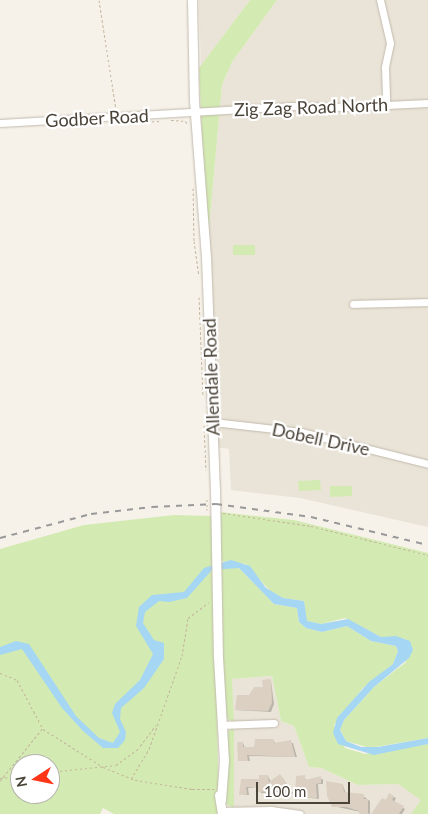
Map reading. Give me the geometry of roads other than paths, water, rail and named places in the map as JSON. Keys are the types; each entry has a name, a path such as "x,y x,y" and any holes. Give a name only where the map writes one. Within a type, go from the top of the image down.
{"street":[{"name":"Allendale Road","path":"192,0 195,113 206,252 209,420 213,515 217,557 224,774 221,800 222,813"},
{"path":"380,0 390,43 385,67 386,105"},
{"name":"Zig Zag Road North","path":"195,113 291,106 428,103"},
{"name":"Godber Road","path":"0,122 195,113"},
{"path":"353,304 428,302"},
{"name":"Dobell Drive","path":"209,420 294,431 428,464"},
{"path":"221,725 274,723"},
{"path":"222,813 271,810 300,814"}],"water":[{"path":"231,560 250,566 266,588 283,598 304,601 307,621 321,624 348,619 381,637 396,636 410,641 413,650 409,658 374,687 344,720 340,730 346,741 361,747 378,747 428,738 428,744 374,755 338,744 333,733 337,718 369,682 393,664 398,651 396,646 371,641 347,626 322,632 306,628 299,622 297,608 274,604 239,568 212,570 187,598 169,602 159,601 145,612 143,623 154,640 164,643 164,659 144,688 121,708 120,719 126,732 125,740 118,748 103,748 83,731 62,708 22,649 0,655 0,647 16,641 29,644 76,716 99,738 113,743 120,732 112,713 115,704 140,680 153,654 136,626 139,607 152,595 184,592 204,568"}],"railway":[{"path":"0,538 91,514 152,507 216,504 311,517 428,545"}]}
